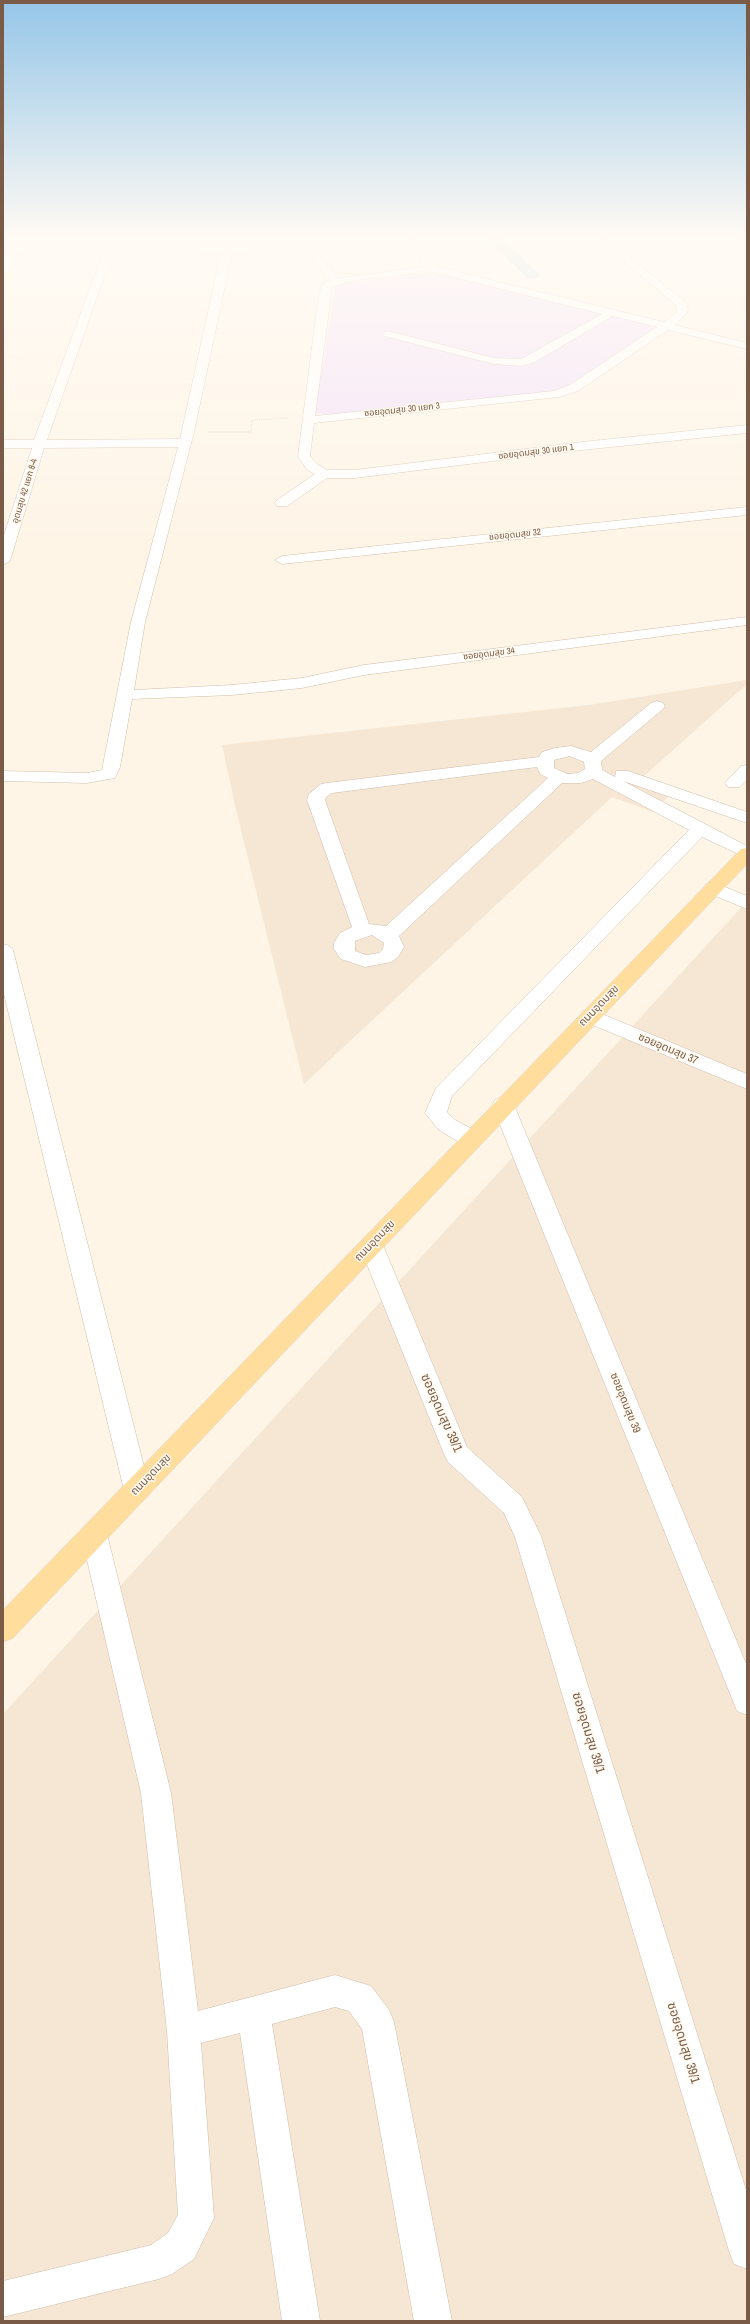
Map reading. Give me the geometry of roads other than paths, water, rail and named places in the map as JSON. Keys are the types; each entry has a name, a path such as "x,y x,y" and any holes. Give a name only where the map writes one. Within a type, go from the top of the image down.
{"main road":[{"name":"ถนนอุดมสุข","path":"3,1629 503,1105 747,853"}],"street":[{"name":"อุดมสุข 42 แยก 8-4","path":"3,561 39,444 74,345"},
{"path":"3,776 87,778 109,774 112,767 138,622 187,438 207,345"},
{"path":"282,502 324,474 312,467 304,456 317,345"},
{"path":"433,345 494,361 522,363 543,354 557,345"},
{"name":"ซอยอุดมสุข 30 แยก 3","path":"308,418 567,391 637,345"},
{"name":"ซอยอุดมสุข 30 แยก 1","path":"324,474 355,474 582,446 747,430"},
{"path":"3,444 187,438"},
{"name":"ซอยอุดมสุข 32","path":"282,560 747,511"},
{"name":"ซอยอุดมสุข 34","path":"124,695 232,690 302,683 364,670 747,621"},
{"path":"544,760 546,770 558,778 582,778 657,706"},
{"path":"362,930 316,800 318,794 327,788 544,760 555,753 571,751 587,756 593,766 700,829 747,853"},
{"path":"593,766 747,818"},
{"path":"734,783 747,770"},
{"path":"388,935 558,778"},
{"path":"472,1139 447,1124 436,1113 443,1093 700,829"},
{"path":"712,888 747,902"},
{"path":"372,929 388,935 393,941 394,947 391,953 384,958 366,962 352,957 344,950 344,943 347,937 362,930 372,929"},
{"path":"3,950 136,1490"},
{"name":"ซอยอุดมสุข 37","path":"590,1016 747,1082"},
{"name":"ซอยอุดมสุข 39","path":"503,1105 747,1702"},
{"name":"ซอยอุดมสุข 39/1","path":"371,1245 457,1454 513,1505 528,1536 747,2251"},
{"path":"3,2299 159,2262 181,2246 196,2218 184,2031 156,1793 94,1534"},
{"path":"184,2031 335,1991 359,1998 377,2022 433,2321"},
{"path":"254,2012 301,2321"}]}
